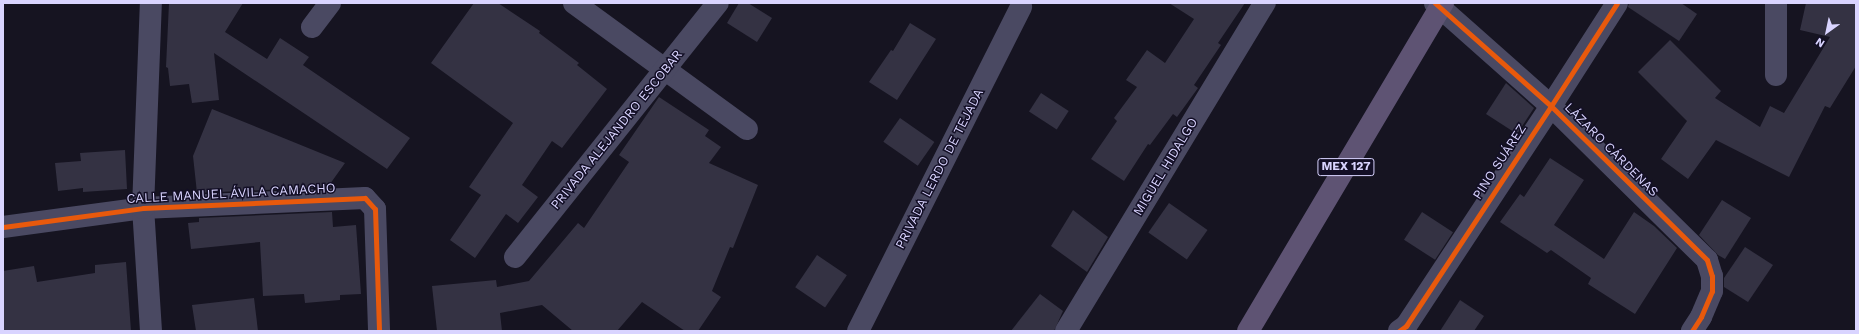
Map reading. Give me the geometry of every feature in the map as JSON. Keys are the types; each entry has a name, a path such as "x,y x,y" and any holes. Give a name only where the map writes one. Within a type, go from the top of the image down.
{"main road":[{"name":"MEX 127","path":"1248,331 1439,5"}],"street":[{"path":"151,3 143,208 151,331"},
{"path":"312,27 330,3"},
{"path":"574,3 747,129"},
{"name":"PRIVADA ALEJANDRO ESCOBAR","path":"515,257 718,3"},
{"name":"MIGUEL HIDALGO","path":"1066,331 1265,3"},
{"name":"PINO SUÁREZ","path":"1399,331 1406,326 1551,106 1616,3"},
{"path":"1776,3 1776,75"},
{"name":"LÁZARO CÁRDENAS","path":"1439,5 1551,106 1707,260 1712,276 1712,291 1701,317 1692,331"},
{"name":"PRIVADA LERDO DE TEJADA","path":"858,331 1021,7"},
{"name":"CALLE MANUEL ÁVILA CAMACHO","path":"3,227 143,208 365,198 375,209 379,331"}],"building":[{"path":"169,3 243,3 225,32 267,59 280,38 309,57 303,65 410,138 387,169 214,53 219,100 192,103 189,84 170,86 168,68 166,67"},
{"path":"474,3 498,3 540,31 539,33 579,63 577,65 607,89 562,148 552,141 522,185 538,197 518,223 506,214 475,258 450,240 481,195 469,187 513,123 431,63"},
{"path":"739,3 748,3 772,18 757,42 727,23"},
{"path":"1169,3 1245,3 1218,43 1221,45 1194,85 1198,88 1177,117 1173,114 1150,145 1148,144 1124,181 1091,159 1117,121 1114,118 1137,87 1126,80 1147,50 1165,63 1194,19"},
{"path":"1629,3 1681,3 1697,14 1679,41 1628,7"},
{"path":"1806,3 1856,3 1856,66 1830,108 1825,106 1789,177 1716,140 1688,179 1661,159 1687,121 1638,72 1670,40 1721,91 1715,98 1760,127 1770,106 1784,113 1830,37 1800,30"},
{"path":"910,23 936,39 897,100 869,82 891,50 893,51"},
{"path":"1506,83 1534,108 1517,134 1486,114"},
{"path":"1041,93 1069,111 1057,129 1029,111"},
{"path":"659,97 709,130 705,136 721,147 709,163 758,185 733,248 730,247 712,291 721,297 698,331 685,331 642,302 617,331 573,331 542,305 500,313 502,331 437,331 432,286 496,280 497,287 529,281 578,223 584,228 629,162 619,155"},
{"path":"212,109 345,163 330,184 331,187 197,193 193,156"},
{"path":"900,118 934,142 918,166 883,142"},
{"path":"125,150 127,189 83,192 83,188 58,191 55,163 81,161 80,153"},
{"path":"1550,158 1584,180 1554,225 1604,259 1634,212 1654,226 1677,248 1635,314 1588,284 1591,278 1551,250 1547,253 1500,222 1520,194 1524,197"},
{"path":"1722,200 1751,218 1725,259 1718,255 1699,235"},
{"path":"1169,203 1208,230 1187,259 1148,232"},
{"path":"1073,210 1108,237 1087,272 1051,246"},
{"path":"332,212 333,227 356,225 361,294 340,295 340,300 305,303 304,294 263,296 260,242 191,249 188,223 199,222 199,218"},
{"path":"1422,212 1453,232 1435,260 1404,240"},
{"path":"1745,247 1773,265 1748,302 1724,287 1724,278"},
{"path":"817,255 847,275 825,307 795,287"},
{"path":"126,262 131,331 3,331 3,271 34,266 37,282 95,273 95,265"},
{"path":"1040,294 1063,311 1054,331 1011,331"},
{"path":"254,298 258,331 196,331 192,305"},
{"path":"1460,300 1484,316 1474,331 1440,331"}],"cycle path":[{"path":"1435,3 1551,106 1707,260 1712,276 1712,291 1701,317 1692,331"},
{"path":"1399,331 1406,326 1617,3"},
{"path":"3,227 143,208 365,198 375,209 379,331"}]}
